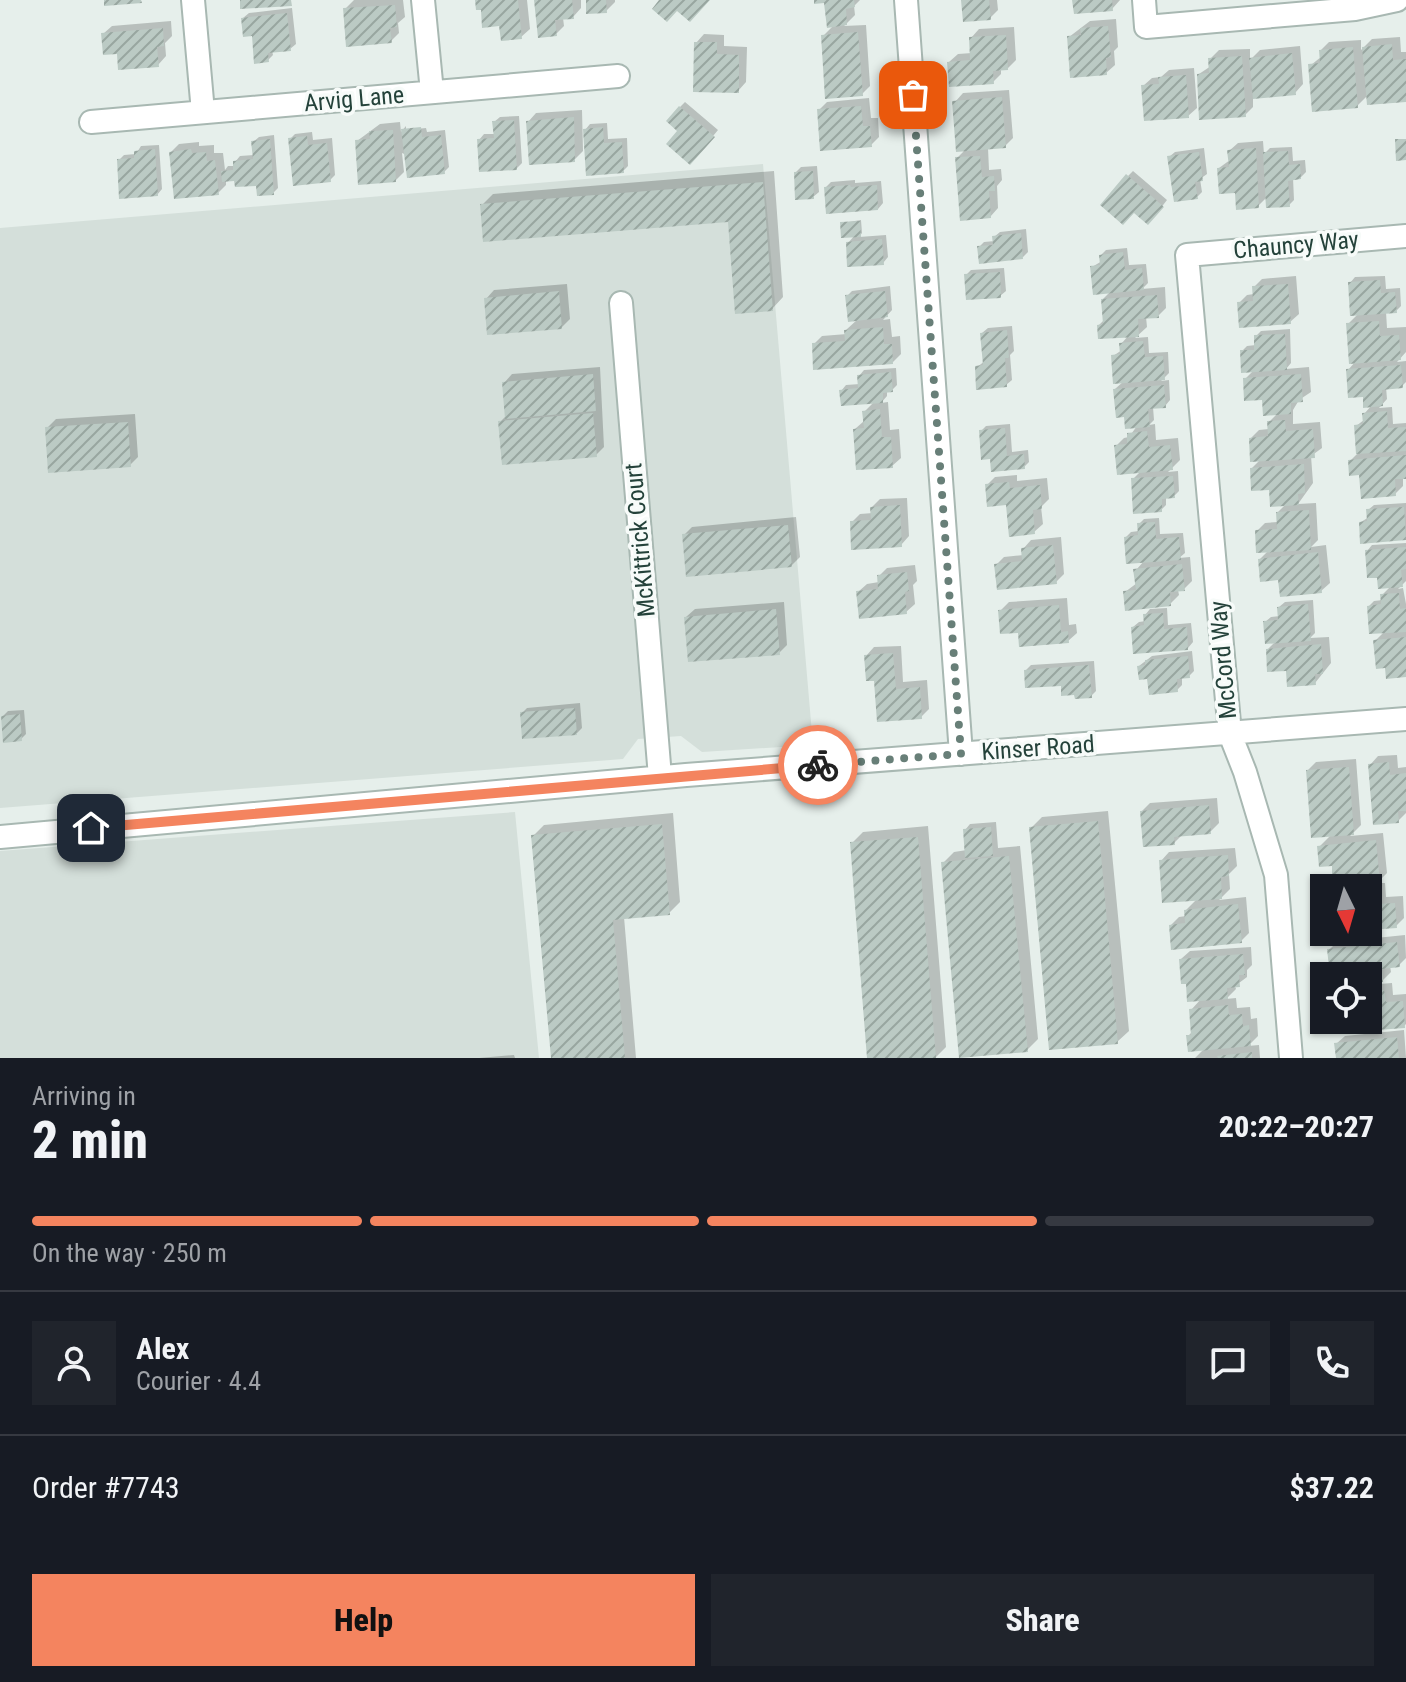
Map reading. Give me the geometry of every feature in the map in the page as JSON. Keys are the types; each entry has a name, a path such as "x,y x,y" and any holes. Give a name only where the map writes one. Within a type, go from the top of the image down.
{"street":[{"path":"193,0 203,112"},
{"path":"423,0 432,92"},
{"path":"906,0 961,754"},
{"path":"1144,0 1146,27 1355,9 1397,0"},
{"name":"Arvig Lane","path":"91,122 618,76"},
{"name":"Chauncy Way","path":"1187,255 1406,236"},
{"name":"McCord Way","path":"1187,255 1230,734 1245,772 1276,875 1291,1058"},
{"name":"McKittrick Court","path":"621,303 660,777"},
{"name":"Kinser Road","path":"0,837 660,777 1406,719"}],"shaded area":[{"path":"763,164 813,745 702,752 681,736 638,739 623,759 0,808 0,228"},
{"path":"515,812 539,1058 0,1058 0,851"}],"building":[{"path":"104,0 141,0 142,3 104,6"},
{"path":"240,0 291,0 292,6 240,9"},
{"path":"475,0 518,0 522,39 501,41 499,26 482,28 481,10 476,10"},
{"path":"534,0 572,0 574,19 555,20 557,36 538,38"},
{"path":"586,0 606,0 607,13 586,14"},
{"path":"659,0 710,0 690,22 677,11 667,22 652,9"},
{"path":"814,0 854,0 855,7 846,9 847,25 827,28 824,3 814,4"},
{"path":"961,0 989,0 991,20 963,22"},
{"path":"1072,0 1112,0 1113,11 1074,14"},
{"path":"395,5 397,27 390,28 392,43 346,47 343,8"},
{"path":"287,13 291,51 268,53 269,62 254,64 252,36 243,37 241,18"},
{"path":"1108,26 1111,57 1106,58 1107,75 1070,78 1067,36 1081,35 1080,28"},
{"path":"163,28 164,46 157,47 159,67 118,70 117,54 103,55 101,33"},
{"path":"858,32 863,96 825,99 821,35"},
{"path":"1006,35 1008,70 993,71 994,84 949,87 947,62 970,60 969,37"},
{"path":"694,42 717,42 717,54 739,55 739,93 693,92"},
{"path":"1392,44 1393,60 1406,59 1406,102 1367,105 1362,47"},
{"path":"1353,47 1358,108 1312,112 1308,64 1320,63 1319,50"},
{"path":"1292,53 1296,95 1253,99 1249,58"},
{"path":"1242,56 1246,117 1199,120 1197,74 1209,73 1208,58"},
{"path":"1186,75 1189,118 1144,121 1141,85 1159,84 1158,77"},
{"path":"1002,97 1006,148 956,152 952,101"},
{"path":"679,106 715,137 690,165 666,144 677,131 666,121"},
{"path":"861,106 863,126 870,126 872,147 820,151 817,109"},
{"path":"574,117 575,162 529,165 526,121"},
{"path":"514,120 517,170 479,172 477,139 494,138 492,121"},
{"path":"421,127 422,137 441,135 445,174 407,178 401,129"},
{"path":"603,127 604,143 622,142 624,173 586,176 583,129"},
{"path":"393,130 396,182 358,185 355,140 370,139 369,131"},
{"path":"307,136 308,145 327,143 331,182 293,186 288,138"},
{"path":"270,139 274,195 257,196 256,186 235,187 234,181 222,182 221,171 233,170 233,161 253,159 251,141"},
{"path":"1395,139 1406,139 1406,160 1396,161"},
{"path":"1256,148 1259,208 1236,210 1235,193 1219,194 1217,168 1229,167 1227,150"},
{"path":"155,149 158,196 119,199 117,159 134,158 134,151"},
{"path":"191,149 192,153 206,152 207,161 215,160 219,195 174,199 169,152"},
{"path":"1288,151 1289,165 1300,164 1301,179 1288,181 1290,207 1266,208 1263,152"},
{"path":"1199,152 1203,181 1195,182 1198,199 1174,202 1167,156"},
{"path":"980,156 982,177 994,176 995,191 989,191 991,218 960,221 955,157"},
{"path":"813,171 814,199 795,200 794,172"},
{"path":"1126,174 1164,207 1148,225 1134,213 1123,225 1100,205"},
{"path":"763,182 773,311 735,314 728,222 483,242 480,204"},
{"path":"877,185 878,210 826,214 824,187"},
{"path":"860,221 861,237 841,238 840,222"},
{"path":"1021,233 1023,259 979,264 977,246 993,245 992,236"},
{"path":"882,239 884,265 847,267 846,242"},
{"path":"1123,252 1125,270 1142,268 1144,290 1093,295 1090,266 1100,265 1099,255"},
{"path":"1000,272 1001,298 966,300 964,274"},
{"path":"1380,280 1381,293 1395,292 1397,313 1350,316 1348,282"},
{"path":"1288,284 1291,324 1239,328 1237,302 1253,301 1252,286"},
{"path":"559,291 562,329 487,335 484,298"},
{"path":"885,291 888,317 848,322 845,295"},
{"path":"1157,295 1159,318 1138,319 1139,337 1098,339 1097,325 1103,324 1101,299"},
{"path":"1379,321 1380,336 1399,335 1401,360 1349,364 1346,323"},
{"path":"883,327 884,344 892,344 893,364 813,370 812,343 845,341 844,330"},
{"path":"1007,330 1007,387 976,390 975,366 983,365 980,333"},
{"path":"1285,334 1287,370 1241,373 1240,350 1254,350 1254,335"},
{"path":"1143,341 1145,357 1163,356 1165,380 1113,384 1111,355 1120,354 1119,343"},
{"path":"1401,365 1403,388 1382,390 1383,406 1363,408 1363,397 1348,398 1346,369"},
{"path":"891,372 893,392 883,393 883,403 841,406 839,390 858,388 857,375"},
{"path":"593,374 596,411 505,419 502,382"},
{"path":"1301,374 1303,402 1291,403 1291,414 1263,416 1262,400 1244,401 1243,378"},
{"path":"1164,385 1166,408 1148,409 1150,427 1125,429 1124,417 1116,418 1113,389"},
{"path":"880,409 882,437 891,437 893,468 856,470 853,429 864,428 862,411"},
{"path":"1387,411 1388,428 1406,427 1406,451 1356,454 1354,425 1363,424 1362,413"},
{"path":"593,413 597,457 502,465 498,421"},
{"path":"1285,420 1286,431 1313,429 1315,458 1250,462 1249,438 1268,436 1267,421"},
{"path":"128,422 131,467 48,473 45,427"},
{"path":"1005,428 1007,456 1024,454 1025,469 991,472 990,459 981,460 979,430"},
{"path":"1147,431 1149,447 1170,445 1173,470 1117,475 1114,445 1127,444 1127,433"},
{"path":"1406,455 1406,479 1395,479 1396,496 1361,499 1359,475 1349,476 1348,460"},
{"path":"1304,464 1305,493 1298,494 1299,505 1270,507 1269,490 1251,491 1250,468"},
{"path":"1173,476 1175,498 1162,499 1162,512 1133,514 1131,478"},
{"path":"1009,482 1010,488 1040,485 1042,509 1033,510 1035,534 1009,537 1006,505 987,507 985,484"},
{"path":"900,505 902,547 851,550 850,521 871,520 870,507"},
{"path":"1404,507 1406,540 1360,544 1359,522 1367,521 1366,509"},
{"path":"1309,510 1311,550 1256,553 1255,530 1277,529 1276,512"},
{"path":"1155,522 1156,539 1179,537 1181,560 1126,564 1124,537 1138,535 1137,523"},
{"path":"788,525 792,567 686,577 682,534"},
{"path":"1053,545 1057,584 997,590 994,564 1022,561 1021,548"},
{"path":"1406,547 1406,569 1401,570 1403,587 1378,589 1377,578 1367,578 1365,550"},
{"path":"1318,552 1322,593 1280,597 1278,580 1260,582 1258,559"},
{"path":"1182,564 1185,591 1170,592 1171,606 1125,611 1123,591 1136,590 1133,569"},
{"path":"907,572 907,614 859,619 856,591 878,589 877,575"},
{"path":"1399,593 1400,609 1406,608 1406,632 1369,634 1367,606 1381,604 1380,594"},
{"path":"1308,604 1311,641 1265,644 1263,621 1278,620 1277,607"},
{"path":"1059,605 1061,632 1068,631 1069,643 1019,647 1018,633 1000,634 998,610"},
{"path":"776,609 780,655 688,662 684,617"},
{"path":"1163,613 1164,629 1187,627 1188,650 1133,654 1131,627 1144,625 1143,614"},
{"path":"1406,637 1406,677 1386,679 1385,668 1376,669 1373,640"},
{"path":"1321,644 1323,674 1315,674 1316,685 1287,687 1286,671 1267,672 1266,649"},
{"path":"893,653 896,689 920,687 922,719 877,722 874,681 866,681 864,655"},
{"path":"1188,656 1190,678 1177,679 1178,692 1149,695 1147,679 1139,680 1137,666 1145,665 1145,660"},
{"path":"1089,665 1092,698 1061,696 1061,686 1025,688 1024,670"},
{"path":"575,708 577,735 522,739 520,712"},
{"path":"20,714 22,741 3,743 1,716"},
{"path":"1389,762 1390,775 1406,773 1406,811 1398,811 1399,823 1373,825 1368,764"},
{"path":"1349,767 1354,835 1311,838 1306,770"},
{"path":"1209,805 1211,834 1174,837 1175,845 1143,847 1140,811"},
{"path":"1098,821 1118,1044 1049,1050 1029,827"},
{"path":"662,824 670,915 613,920 625,1058 551,1058 531,835"},
{"path":"991,827 993,856 965,858 963,829"},
{"path":"918,837 936,1058 867,1058 850,842"},
{"path":"1376,840 1379,874 1332,874 1332,866 1319,867 1317,846"},
{"path":"1228,855 1229,876 1221,877 1222,899 1162,903 1159,860"},
{"path":"1009,856 1028,1052 959,1058 941,862"},
{"path":"1395,903 1397,928 1382,929 1382,904"},
{"path":"1238,904 1242,943 1171,950 1169,925 1185,923 1184,910"},
{"path":"1397,942 1400,967 1382,969 1382,962 1328,962 1327,949 1382,946 1382,944"},
{"path":"1243,954 1245,975 1239,975 1240,987 1227,988 1228,999 1187,1002 1186,984 1181,984 1179,959"},
{"path":"1382,990 1386,1002 1403,1001 1405,1028 1382,1030"},
{"path":"1228,1005 1229,1015 1242,1014 1243,1026 1249,1025 1251,1046 1188,1052 1186,1035 1191,1035 1189,1009"},
{"path":"1397,1037 1399,1058 1336,1058 1334,1043"},
{"path":"1252,1052 1252,1058 1217,1056"}],"way so far":[{"path":"818,765 961,754 913,95"}],"route":[{"path":"91,828 818,765"}]}
